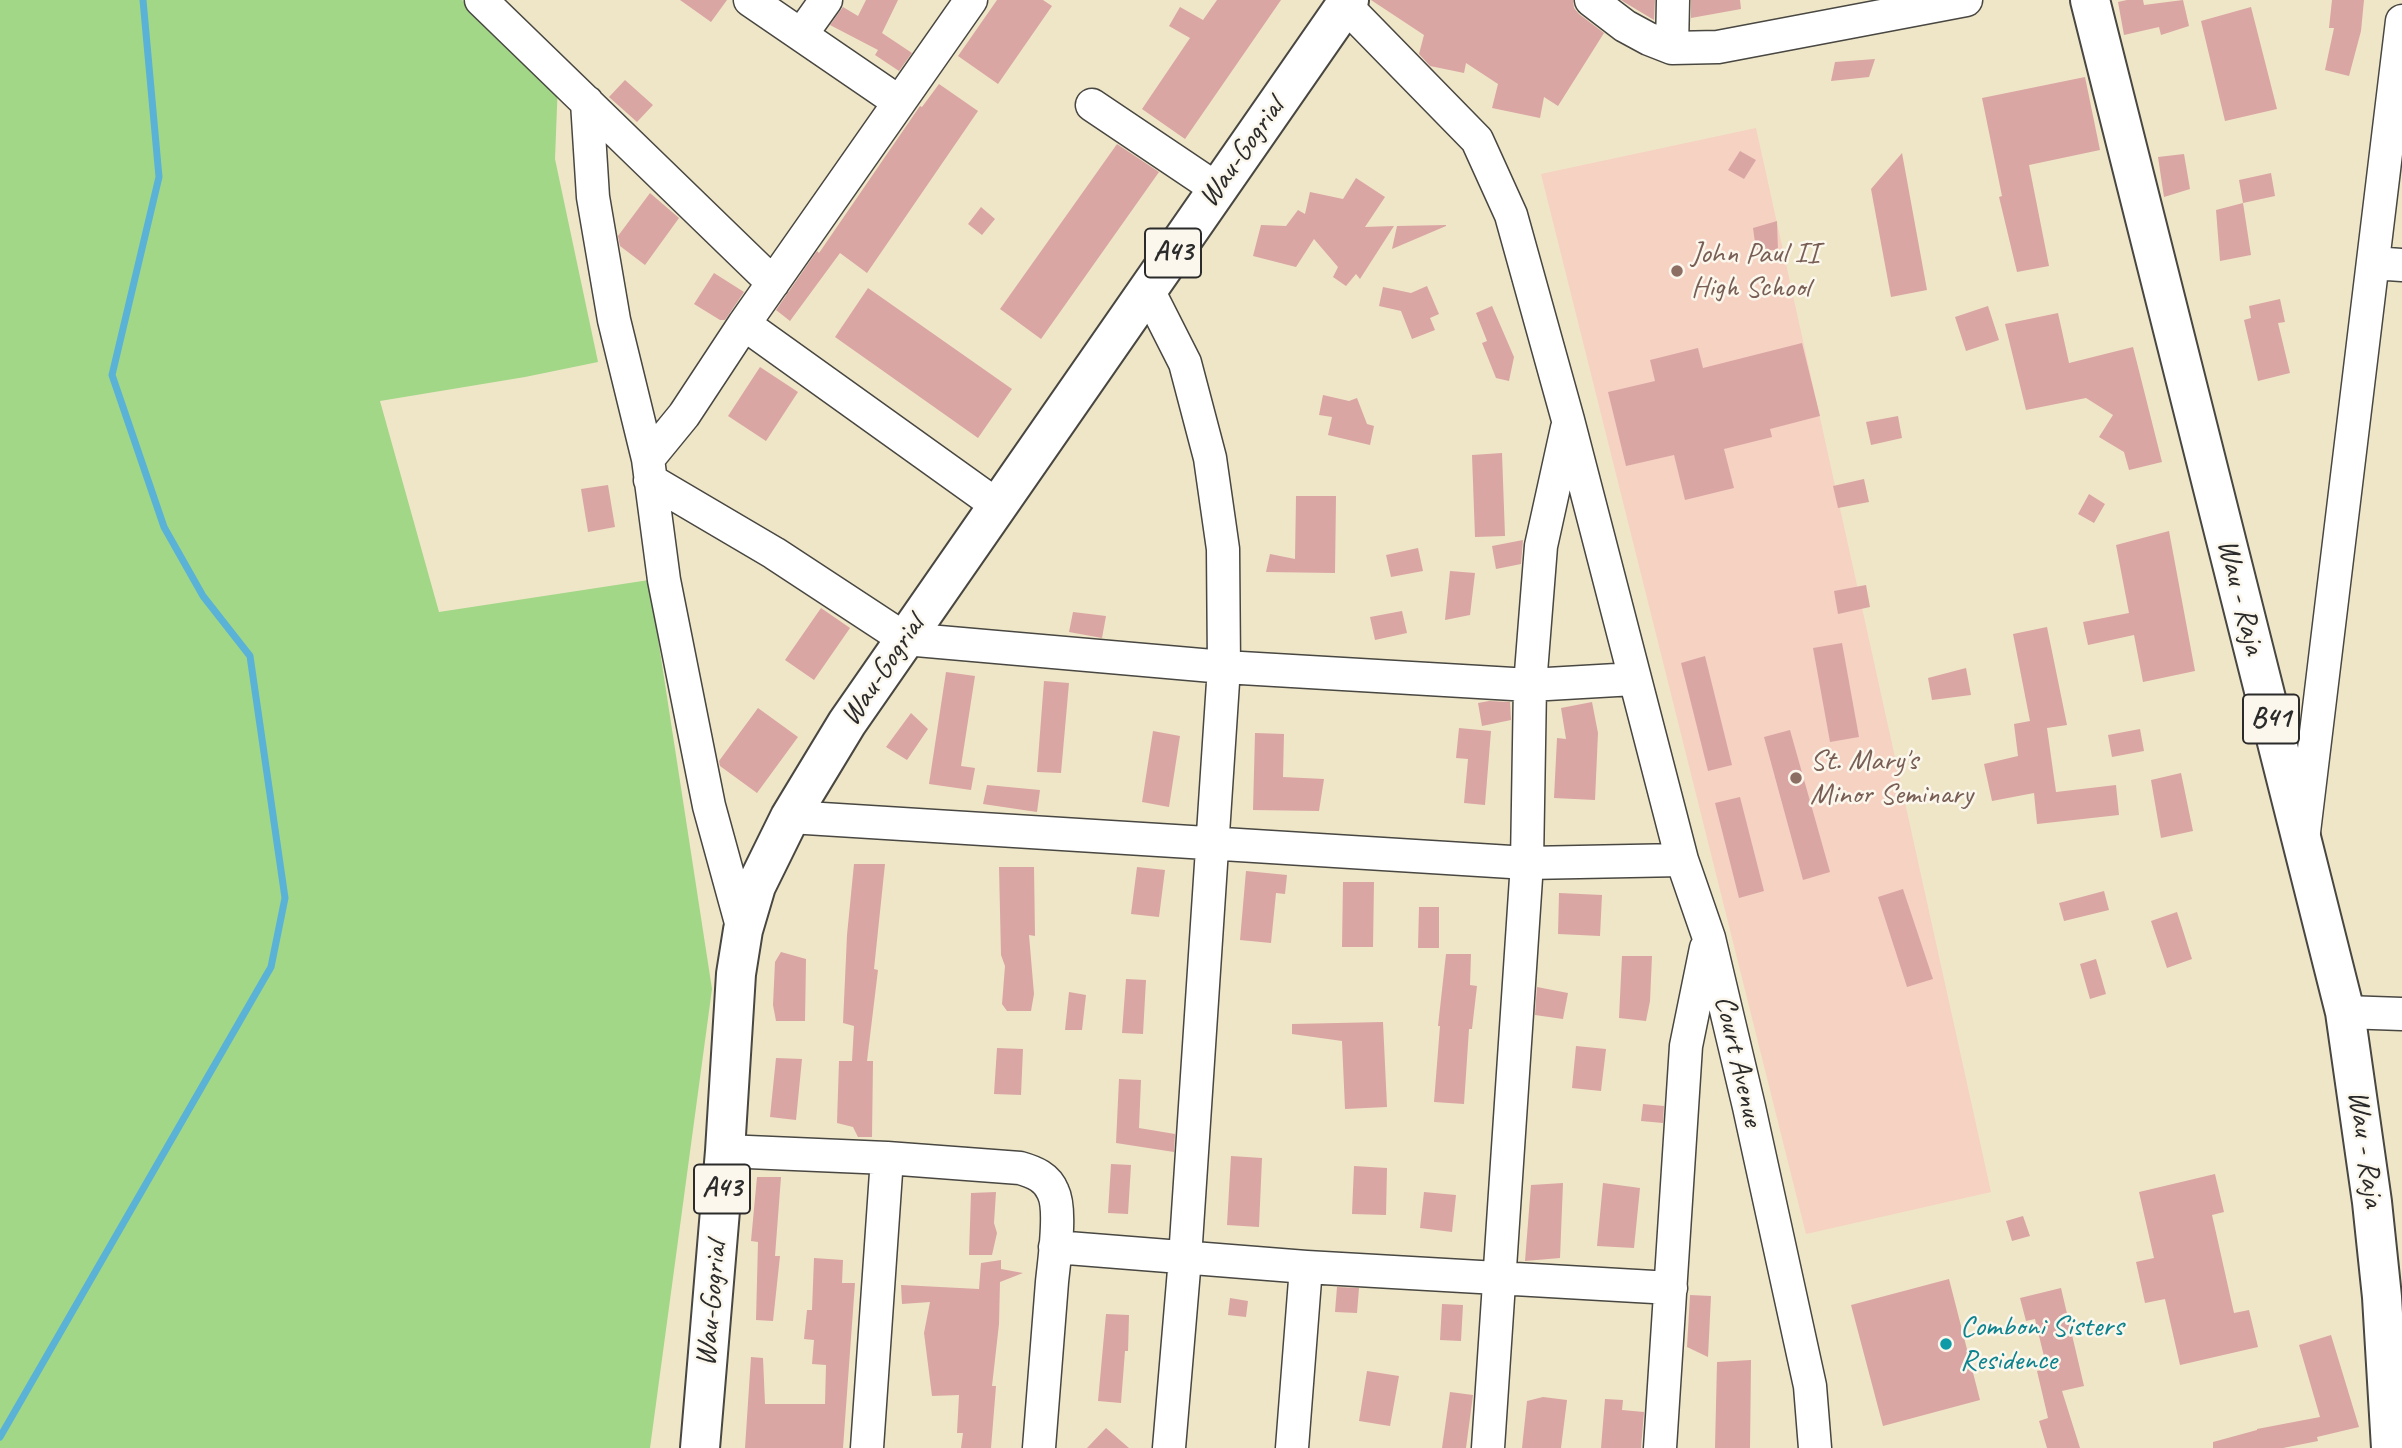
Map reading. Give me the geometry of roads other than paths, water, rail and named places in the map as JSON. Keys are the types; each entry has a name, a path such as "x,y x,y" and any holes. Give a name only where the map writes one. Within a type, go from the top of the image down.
{"main road":[{"name":"Wau - Raja","path":"2090,0 2345,1012 2372,1202 2382,1297 2391,1448"},
{"name":"Wau-Gogrial","path":"700,1448 725,1151 736,974 743,930 756,886 790,817 847,723 1347,2"}],"street":[{"path":"750,0 899,102"},
{"path":"801,35 826,0"},
{"path":"649,469 744,324 971,0"},
{"path":"1591,0 1625,26 1672,48 1718,47 1966,0"},
{"path":"1672,48 1673,0"},
{"path":"484,1 773,283"},
{"name":"Court Avenue","path":"1347,2 1477,140 1511,215 1568,420 1682,860 1709,938 1810,1387 1815,1448"},
{"path":"2303,839 2388,264 2402,20"},
{"path":"587,102 593,197 614,320 649,469 664,580 709,806 743,930"},
{"path":"1092,105 1217,189"},
{"path":"1148,290 1185,363 1210,458 1223,550 1224,667 1185,1258 1169,1448"},
{"path":"744,324 998,506"},
{"path":"1488,1448 1527,863 1530,685 1542,546 1568,420"},
{"path":"649,469 905,639 1224,667 1530,685 1634,679"},
{"path":"790,817 1527,863 1682,860"},
{"path":"1660,1448 1686,1046 1709,938"},
{"path":"2345,1012 2402,1014"},
{"path":"725,1151 887,1158 1020,1168 1036,1173 1045,1180 1057,1204 1038,1448"},
{"path":"867,1448 887,1158"},
{"path":"1055,1247 1499,1280 1671,1288"},
{"path":"1292,1448 1306,1267"}],"waterway":[{"path":"0,1437 271,967 285,898 250,656 203,596 164,527 112,375 159,177 143,0"}],"place":[{"name":"John Paul II High School","path":"1677,271"},
{"name":"St. Mary's Minor Seminary","path":"1796,778"},
{"name":"Comboni Sisters Residence","path":"1946,1344"}]}
